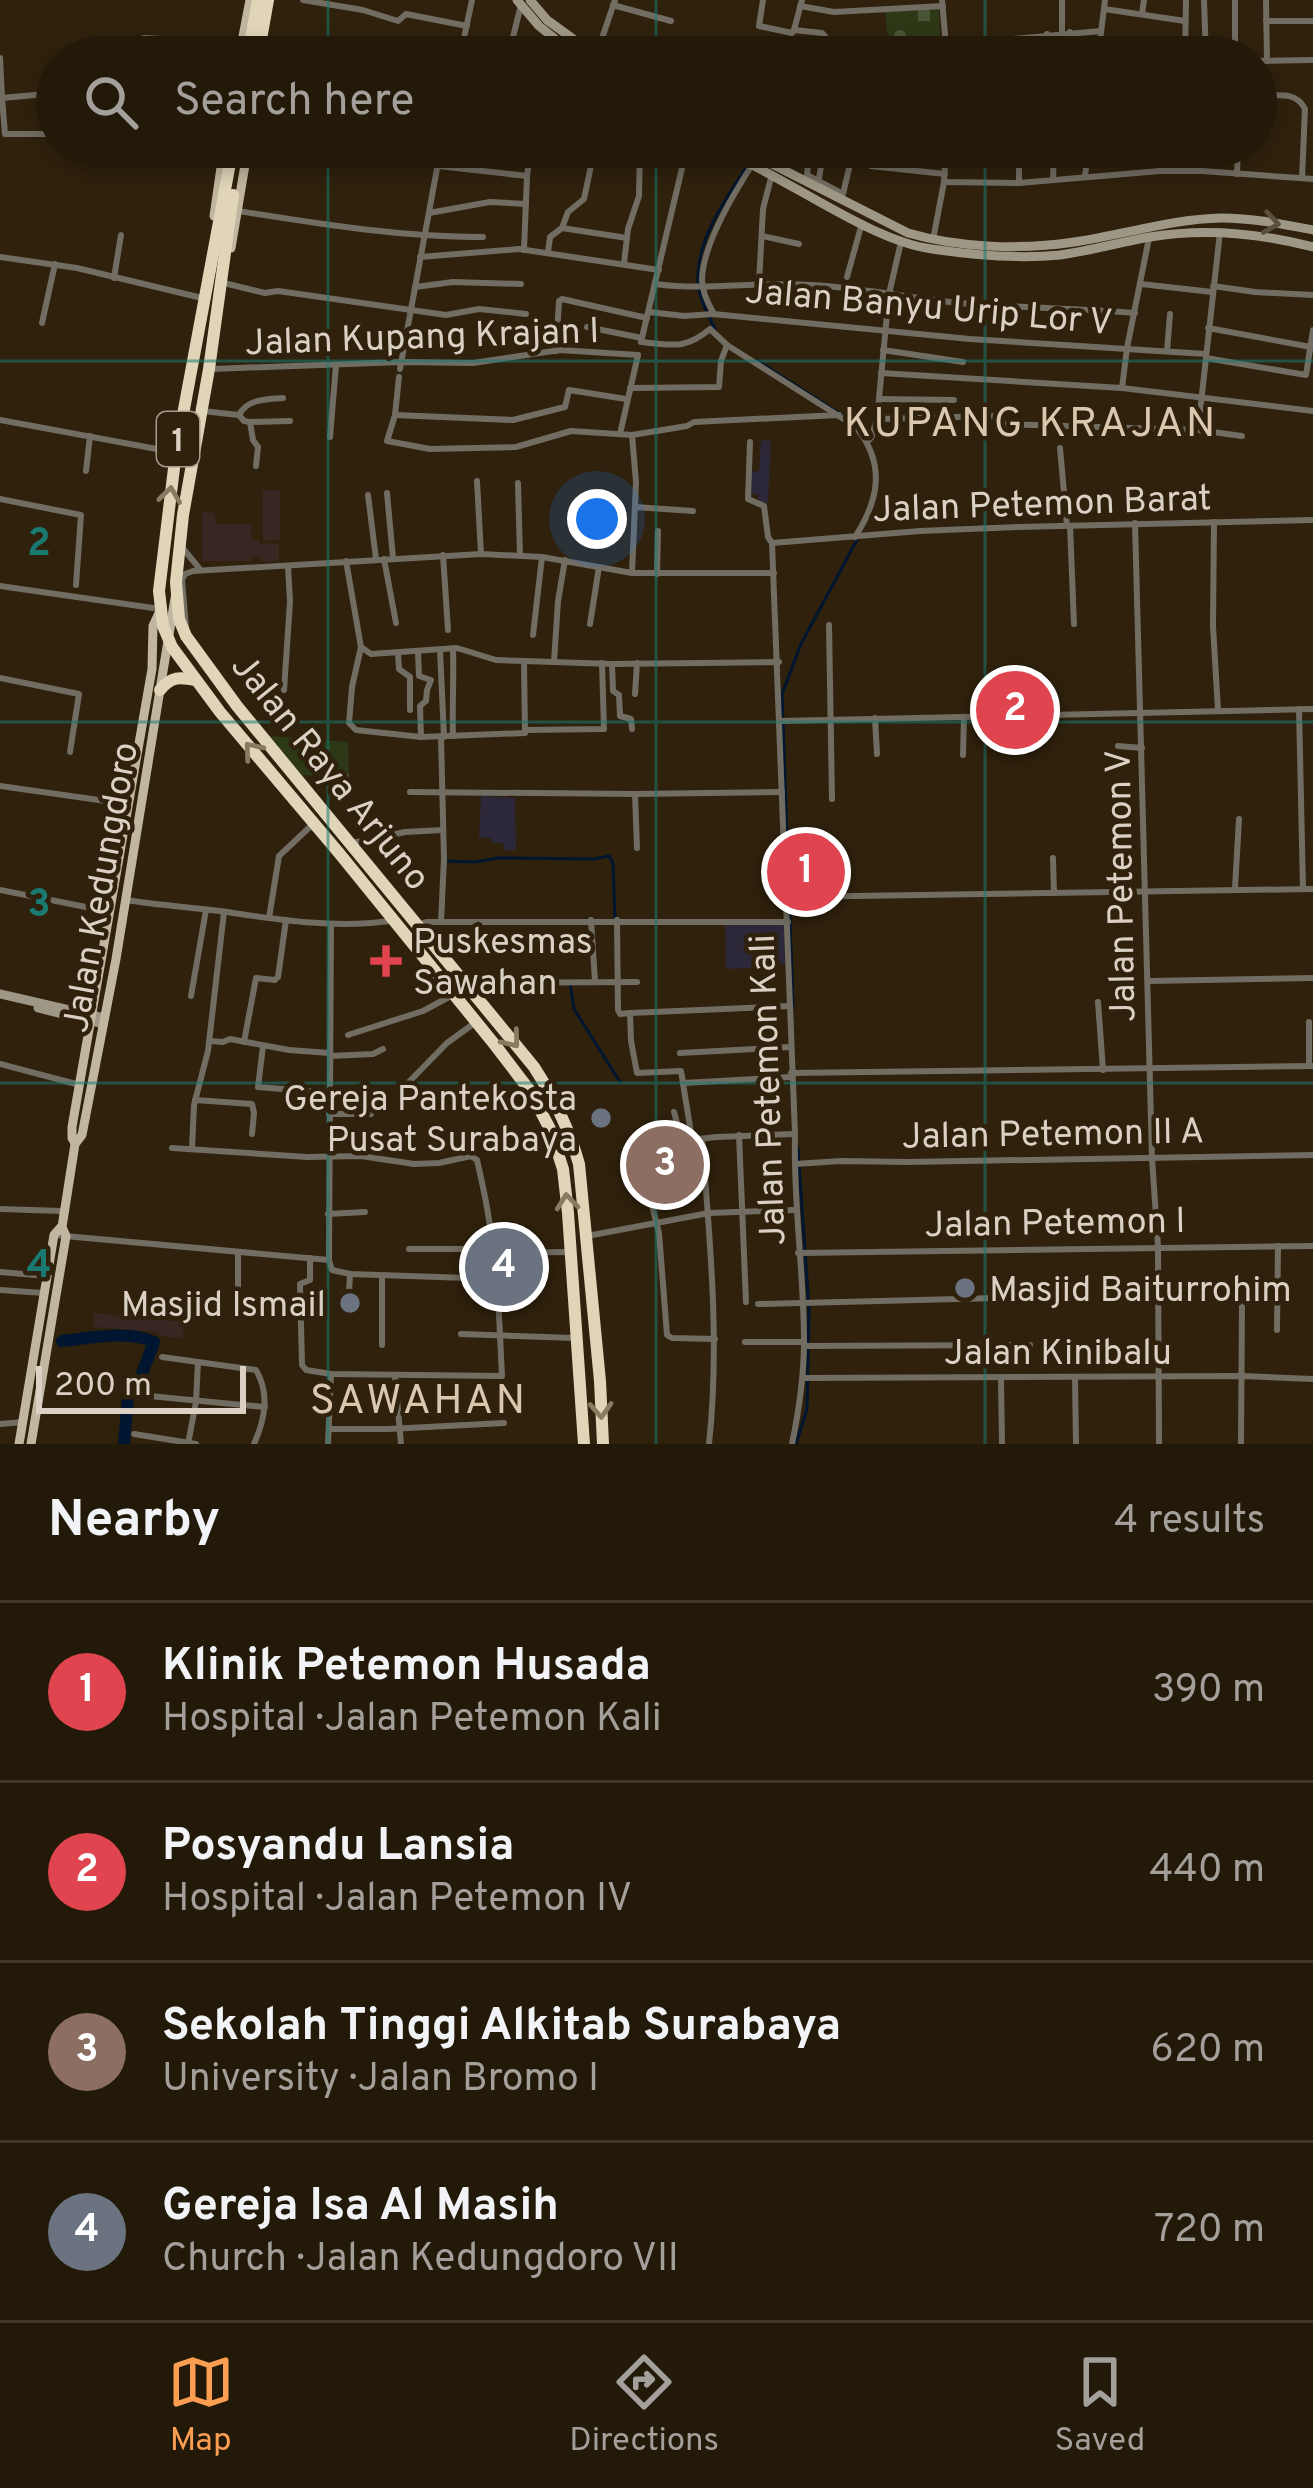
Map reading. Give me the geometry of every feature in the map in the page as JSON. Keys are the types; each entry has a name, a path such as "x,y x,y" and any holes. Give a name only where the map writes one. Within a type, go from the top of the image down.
{"highway":[{"path":"246,36 254,0"},
{"path":"265,36 271,0"},
{"name":"1","path":"176,592 179,544 235,168"},
{"name":"1","path":"160,610 176,452 205,298 218,274"},
{"name":"Jalan Raya Arjuno","path":"176,592 178,620 186,636 237,706 534,1067 554,1098 579,1164 603,1444"},
{"name":"Jalan Raya Arjuno","path":"160,610 167,638 220,712 454,994 530,1091 551,1131 563,1169 584,1444"},
{"path":"160,690 175,677 197,680"},
{"path":"330,843 351,843"},
{"path":"344,859 351,843"},
{"path":"579,1360 598,1359"}],"main road":[{"path":"245,36 254,0"},
{"path":"266,36 271,0"},
{"path":"523,2 550,36"},
{"path":"523,2 567,36"},
{"path":"246,21 257,19 269,25"},
{"path":"218,274 208,255 231,168"},
{"path":"764,168 862,223 929,249 991,254 1056,250 1184,232 1262,236 1313,247"},
{"path":"779,168 905,232 933,240 1056,250 1173,223 1217,218 1313,230"},
{"name":"Jalan Kedungdoro","path":"31,1444 80,1085 125,900 176,592"},
{"name":"Jalan Kedungdoro","path":"75,1143 82,1135 111,912 152,669 153,626 160,610"},
{"path":"0,994 32,1002 38,1009 98,1020"},
{"name":"Jalan Kedungdoro","path":"19,1444 47,1276 60,1233"}],"street":[{"path":"303,0 337,3 398,21 406,14 467,26"},
{"path":"465,36 472,0"},
{"path":"763,0 759,26 824,36"},
{"path":"1062,0 1067,36"},
{"path":"1142,14 1144,0"},
{"path":"1185,36 1186,0"},
{"path":"1204,0 1205,36"},
{"path":"1235,0 1235,36"},
{"path":"1266,0 1267,36"},
{"path":"514,36 523,2"},
{"path":"603,36 614,2 671,21"},
{"path":"794,30 801,3 834,12 942,3 945,36"},
{"path":"1100,36 1104,4 1185,21"},
{"path":"1267,21 1313,21"},
{"path":"1029,36 1101,31"},
{"path":"0,58 5,134 36,134"},
{"path":"1277,61 1313,59"},
{"path":"2,94 36,93"},
{"path":"1277,96 1294,96 1305,109 1302,178"},
{"path":"438,168 387,441 430,449 516,448 570,431 632,435 694,422 839,415"},
{"path":"456,168 527,176"},
{"path":"524,250 528,168"},
{"path":"548,252 550,238 562,228 568,212 584,200 591,168"},
{"path":"624,263 639,196 640,168"},
{"path":"620,434 682,168"},
{"path":"711,314 700,286 704,264 744,168"},
{"path":"807,168 806,174 818,184 844,193 849,168"},
{"path":"818,184 821,168"},
{"path":"883,168 1019,183 1160,171 1313,179"},
{"path":"933,240 945,168"},
{"path":"1019,168 1019,183"},
{"path":"1053,168 1053,180"},
{"path":"1085,177 1086,168"},
{"path":"1237,168 1237,174"},
{"path":"759,283 763,209 772,175"},
{"path":"430,213 490,202 526,204"},
{"path":"232,203 330,226 424,237 483,237"},
{"path":"847,277 862,223"},
{"path":"562,228 627,238"},
{"path":"1198,430 1220,232"},
{"path":"115,278 121,236"},
{"path":"760,236 799,244"},
{"path":"1122,388 1149,237"},
{"path":"868,440 877,419 889,294 902,242"},
{"path":"420,257 524,250 659,270"},
{"path":"0,257 55,264 205,298"},
{"path":"42,322 55,264"},
{"path":"218,274 265,293 446,315 479,309 526,314"},
{"path":"415,286 520,284"},
{"path":"656,284 816,285 957,303 1135,313"},
{"path":"1141,284 1313,295"},
{"name":"Jalan Banyu Urip Lor V","path":"556,350 562,298 648,315 711,314 970,339 1167,351 1305,375 1311,346"},
{"path":"1167,351 1169,314"},
{"path":"587,327 687,344 710,329 727,345 856,427 868,440 876,476 874,501 856,537"},
{"path":"1208,328 1311,346 1313,330"},
{"path":"630,388 719,388 727,345"},
{"name":"Jalan Kupang Krajan I","path":"208,369 336,365 400,369 556,350 638,355"},
{"path":"884,350 963,362"},
{"path":"331,437 336,365"},
{"path":"881,373 1122,388 1313,411"},
{"path":"395,415 513,420 565,407 569,390 628,399"},
{"path":"239,416 251,403 283,398"},
{"path":"879,399 954,400"},
{"path":"201,411 250,422 290,421"},
{"path":"877,419 998,416 1003,424 1198,430 1242,436"},
{"path":"0,420 176,452"},
{"path":"250,422 258,447 256,466"},
{"path":"632,435 632,573"},
{"path":"86,471 90,436"},
{"path":"750,442 748,499 764,506 772,544"},
{"path":"1060,448 1074,624"},
{"path":"477,481 482,554"},
{"path":"518,483 520,556"},
{"path":"384,559 387,493"},
{"path":"368,495 396,623"},
{"path":"0,499 81,514 76,585"},
{"path":"635,507 693,511"},
{"name":"Jalan Petemon Barat","path":"772,544 1135,523 1313,520"},
{"path":"1214,522 1218,711"},
{"name":"Jalan Petemon V","path":"1135,523 1158,1246 1159,1444"},
{"path":"657,574 658,531"},
{"path":"179,544 202,570"},
{"name":"Jalan Petemon Kali","path":"772,544 790,896 795,1210 806,1303 807,1379 792,1444"},
{"path":"186,636 182,580 188,572 202,570 482,554 542,557 632,573 774,573"},
{"path":"443,555 448,630"},
{"path":"533,635 542,557"},
{"path":"554,662 565,560"},
{"path":"346,561 362,647 349,723 356,730 421,737 604,729 602,663"},
{"path":"284,690 288,566"},
{"path":"590,624 599,567"},
{"path":"0,586 160,610"},
{"path":"829,625 832,799"},
{"path":"362,647 371,654 453,649 524,662 778,662"},
{"path":"441,922 443,791 453,649"},
{"path":"440,650 446,736"},
{"path":"418,652 419,676 431,680 427,701 420,706 421,737"},
{"path":"398,653 400,669 409,675 410,710"},
{"path":"524,662 526,730"},
{"path":"635,694 637,663"},
{"path":"612,664 620,716 631,719 632,730"},
{"path":"0,678 79,694 70,752"},
{"path":"1299,709 1303,889"},
{"path":"783,720 1313,709"},
{"path":"963,755 964,716"},
{"path":"875,718 877,754"},
{"path":"1118,746 1142,748"},
{"path":"0,786 129,804"},
{"path":"410,792 782,792"},
{"path":"635,794 637,848"},
{"path":"1235,889 1239,819"},
{"path":"269,919 279,856 314,824"},
{"path":"351,843 405,832 443,831"},
{"path":"1053,858 1054,893"},
{"path":"790,896 1313,889"},
{"path":"0,890 111,912"},
{"path":"125,900 331,924 392,920"},
{"path":"191,996 206,910"},
{"path":"192,1149 224,912"},
{"path":"244,1042 256,978 278,977 286,920"},
{"path":"418,926 426,922 591,920 788,922"},
{"path":"591,920 595,981"},
{"path":"616,920 619,1012 790,1006"},
{"path":"331,924 329,1260 336,1273 497,1279"},
{"path":"1148,981 1313,979"},
{"path":"465,983 637,982"},
{"path":"348,1035 423,1011 454,994"},
{"path":"1098,1002 1103,1071"},
{"path":"630,1013 638,1073 680,1071 697,1140 709,1213 715,1340 709,1444"},
{"path":"405,1086 447,1043 476,1022"},
{"path":"683,1082 793,1074 1311,1066 1309,1022"},
{"path":"209,1041 330,1054 373,1054 383,1049"},
{"path":"263,1046 258,1087 330,1093"},
{"path":"680,1053 790,1047"},
{"path":"0,1064 80,1085"},
{"path":"195,1100 251,1104 252,1134"},
{"path":"674,1112 682,1141"},
{"path":"329,1114 371,1114"},
{"path":"715,1340 667,1335 657,1222 641,1150 649,1144 795,1134"},
{"path":"739,1135 746,1302"},
{"path":"172,1148 361,1156 414,1164 471,1156 477,1160 495,1251 502,1376 331,1374 304,1369 300,1284 310,1279 310,1258"},
{"name":"Jalan Petemon II A","path":"797,1164 1313,1155"},
{"path":"0,1208 64,1212"},
{"path":"587,1236 709,1213 795,1210"},
{"path":"328,1214 365,1212"},
{"path":"60,1233 329,1260"},
{"path":"1277,1330 1278,1246"},
{"name":"Jalan Petemon I","path":"803,1253 1313,1246"},
{"path":"410,1249 571,1252"},
{"path":"238,1252 238,1298"},
{"path":"0,1272 47,1276"},
{"path":"342,1303 342,1295 349,1293 350,1274"},
{"path":"382,1276 382,1346"},
{"path":"0,1290 44,1293"},
{"path":"758,1304 996,1298"},
{"path":"1241,1444 1242,1300"},
{"path":"461,1334 577,1338"},
{"path":"745,1342 1030,1345"},
{"path":"162,1357 256,1370 265,1407 254,1444"},
{"path":"134,1434 191,1443 198,1362"},
{"path":"328,1444 331,1374"},
{"path":"395,1375 401,1444"},
{"path":"1076,1378 1076,1444"},
{"name":"Jalan Kinibalu","path":"807,1379 1313,1379"},
{"path":"1001,1379 1003,1444"},
{"path":"139,1395 265,1407"},
{"path":"0,1424 22,1422"},
{"path":"330,1429 504,1423"}],"shaded area":[{"path":"761,440 771,441 768,503 749,494 750,472 759,471"},
{"path":"263,490 280,490 280,540 263,541"},
{"path":"202,512 215,513 216,524 251,524 252,540 279,543 279,561 261,562 260,557 202,561"},
{"path":"481,796 515,798 516,850 504,850 503,843 492,843 491,838 479,838"},
{"path":"725,923 784,923 785,964 753,959 751,968 726,969"},
{"path":"694,1145 697,1163 672,1167 674,1179 648,1183 643,1154"},
{"path":"93,1313 184,1322 183,1338 94,1327"}],"green space":[{"path":"939,9 940,36 888,36 885,12"},
{"path":"270,736 348,742 349,778 302,775"}],"waterway":[{"path":"715,329 699,290 701,253 746,168"},
{"path":"756,360 859,426"},
{"path":"793,1006 782,694 801,644 859,536"},
{"path":"444,861 609,856 615,918"},
{"path":"570,983 574,1009 620,1082"},
{"path":"796,1444 807,1409 809,1310 798,1148"},
{"path":"62,1341 121,1336 154,1342 138,1384 128,1396 124,1444"}],"place":[{"name":"Posyandu Lansia","path":"1015,710"},
{"name":"Klinik Petemon Husada","path":"806,872"},
{"name":"Puskesmas Sawahan","path":"386,961"},
{"name":"Gereja Pantekosta Pusat Surabaya","path":"601,1118"},
{"name":"Sekolah Tinggi Alkitab Surabaya","path":"665,1165"},
{"name":"Gereja Isa Al Masih","path":"504,1267"},
{"name":"Masjid Baiturrohim","path":"965,1288"},
{"name":"Masjid Ismail","path":"350,1303"}],"district":[{"name":"KUPANG KRAJAN","path":"1031,421"},
{"name":"SAWAHAN","path":"419,1398"}]}
